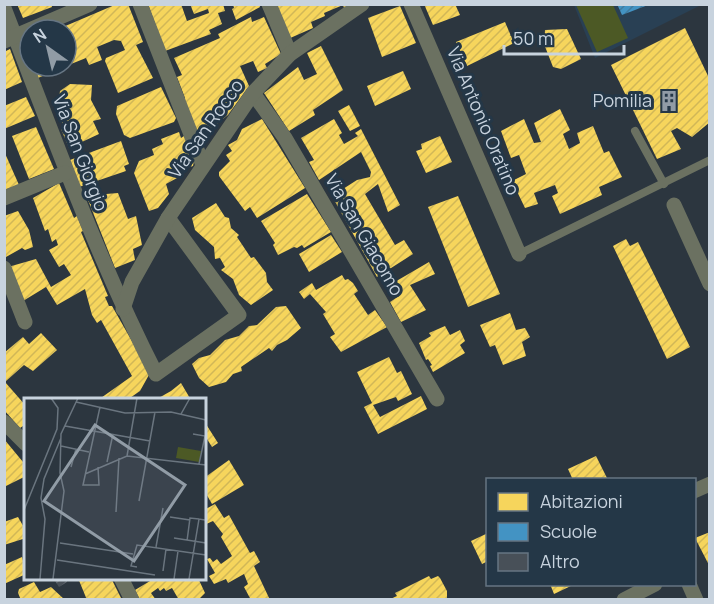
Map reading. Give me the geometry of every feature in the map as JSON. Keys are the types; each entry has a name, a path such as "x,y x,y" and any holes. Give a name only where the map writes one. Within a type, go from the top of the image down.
{"street":[{"path":"10,38 90,4"},
{"path":"141,4 203,165"},
{"path":"269,4 290,54"},
{"name":"Via San Rocco","path":"123,309 132,282 168,218 253,93 290,54 362,4"},
{"name":"Via Antonio Oratino","path":"411,4 519,254"},
{"name":"Via San Giorgio","path":"4,8 10,38 65,173 123,309 156,374 239,315 168,218"},
{"name":"Via San Giacomo","path":"253,93 285,138 437,399"},
{"path":"4,198 65,173"},
{"path":"675,206 710,284"},
{"path":"4,268 24,322"},
{"path":"4,422 24,442"},
{"path":"696,491 710,484"},
{"path":"122,580 132,600"},
{"path":"624,600 653,586"},
{"path":"689,586 696,600"}],"lane":[{"path":"635,131 664,184"},
{"path":"519,254 710,160"}],"shaded area":[{"path":"574,5 701,5 595,58"}],"green space":[{"path":"576,5 613,5 628,38 597,52"}],"building: Abitazioni":[{"path":"17,4 51,4 52,7 23,18"},
{"path":"117,4 128,4 143,42 136,45 153,78 118,93 105,61 106,58 125,50 121,41 114,40 97,47 102,60 89,65 86,58 78,61 78,21"},
{"path":"148,4 181,4 187,21 209,13 208,9 194,14 190,4 223,4 225,11 218,13 222,24 209,30 211,34 165,51"},
{"path":"233,4 259,4 260,7 236,20 232,9"},
{"path":"273,4 353,4 345,11 343,5 324,13 325,16 311,22 313,28 288,39"},
{"path":"424,4 455,4 460,15 433,25"},
{"path":"400,6 416,43 382,57 368,18"},
{"path":"251,17 252,22 264,17 281,54 265,64 267,68 258,72 253,61 240,66 249,86 228,115 200,137 183,99 185,98 177,77 182,75 174,58 220,38 218,34"},
{"path":"505,22 514,43 467,66 456,42"},
{"name":"Pomilia","path":"685,28 710,80 710,122 692,137 677,128 671,131 681,149 657,159 611,65"},
{"path":"567,29 581,59 561,69 553,67 544,44 545,30"},
{"path":"321,46 343,90 313,110 315,115 289,131 264,93 298,67 304,80 317,74 307,53"},
{"path":"10,49 18,71 18,78 22,82 4,90 4,52"},
{"path":"403,71 411,89 375,106 367,86"},
{"path":"70,84 92,85 91,100 101,119 93,121 99,134 69,148 61,129 63,124 57,117 57,112 60,91"},
{"path":"161,87 176,118 174,122 130,138 124,135 116,114 117,106"},
{"path":"26,97 35,116 4,129 4,106"},
{"path":"349,105 360,126 350,131 338,111"},
{"path":"560,109 570,130 563,134 569,149 580,143 577,133 593,126 604,153 609,151 622,177 599,187 602,195 560,214 552,196 558,193 555,185 534,193 538,204 525,208 512,181 526,174 519,155 511,158 501,131 524,119 534,143 541,142 534,123"},
{"path":"262,119 305,188 257,218 250,207 245,211 219,176 219,172 230,161 226,155 232,151 228,145 237,140 242,129"},
{"path":"334,119 342,133 339,135 344,144 358,136 355,133 361,129 400,205 388,212 378,184 365,194 395,245 404,240 413,254 377,277 332,196 357,180 370,177 371,172 361,152 319,180 309,162 314,160 301,138"},
{"path":"36,127 54,169 29,179 12,136"},
{"path":"179,132 181,138 184,136 194,161 193,166 175,172 177,178 166,184 169,194 158,208 149,211 134,173 139,161 154,155 152,149 163,144 161,139"},
{"path":"440,136 452,162 426,173 416,151 422,149 421,144"},
{"path":"121,141 129,164 124,166 126,171 79,187 70,160"},
{"path":"4,151 19,185 4,190"},
{"path":"59,183 74,218 77,216 83,231 81,232 108,296 105,297 109,306 112,306 150,373 140,391 130,398 101,398 132,376 101,320 97,323 92,315 85,289 57,305 46,287 23,301 8,267 36,259 51,287 71,275 64,264 59,267 49,250 58,245 56,239 52,242 48,229 45,231 33,198"},
{"path":"118,193 128,219 136,216 142,245 133,249 135,260 115,268 88,200"},
{"path":"307,194 331,232 304,248 302,245 294,247 278,255 273,245 275,243 261,221"},
{"path":"458,196 500,294 468,307 428,207"},
{"path":"216,203 225,217 229,218 231,228 239,235 237,237 251,258 254,257 266,273 267,282 273,290 251,305 239,295 233,279 221,270 225,267 220,258 215,259 214,247 195,230 192,218"},
{"path":"18,211 29,230 33,247 25,250 22,248 6,257 4,216"},
{"path":"331,235 342,252 309,272 299,254"},
{"path":"626,239 630,246 638,242 690,347 667,359 613,246"},
{"path":"429,262 435,274 410,285 426,310 401,322 390,302 399,296 393,283"},
{"path":"342,275 345,280 348,279 353,283 358,291 354,294 368,315 375,310 387,327 341,352 330,337 335,334 323,314 326,312 310,294 304,299 299,292 312,283 316,290"},
{"path":"286,306 301,328 287,340 277,345 272,351 269,348 241,367 242,371 233,374 226,382 209,387 199,378 192,364 199,358 210,355 225,340 239,336 249,326 257,325 276,307"},
{"path":"510,313 516,330 525,328 530,337 522,342 526,356 503,365 495,345 490,347 480,325"},
{"path":"445,326 450,335 460,330 465,341 460,345 465,353 433,372 430,366 432,365 428,359 426,360 419,343 431,336 429,333"},
{"path":"41,333 57,350 33,371 24,365 5,382 24,404 24,425 20,428 4,410 4,353 23,337 29,344"},
{"path":"389,357 397,373 401,371 412,394 398,401 396,397 373,405 380,417 421,396 427,409 378,434 364,407 372,403 357,372"},
{"path":"181,383 190,398 159,398"},
{"path":"206,424 218,443 212,447 207,439"},
{"path":"4,439 24,462 24,477 4,487"},
{"path":"596,456 607,478 572,478 568,469"},
{"path":"229,460 244,485 212,504 206,494 206,477"},
{"path":"215,504 224,518 229,515 250,553 254,551 260,562 254,566 270,600 251,600 244,587 248,584 244,574 228,583 226,579 214,584 209,576 215,573 207,559 210,558 213,562 217,559 221,564 232,556 221,537 223,534 213,521 206,524 206,509"},
{"path":"18,517 24,528 24,539 4,545 4,522"},
{"path":"710,532 710,567 696,540 696,538"},
{"path":"486,534 486,562 482,564 471,541"},
{"path":"22,557 24,575 4,584 4,565"},
{"path":"429,576 431,579 438,576 440,578 447,591 447,600 388,600 397,596 395,593"},
{"path":"79,580 112,580 122,600 87,600"},
{"path":"152,580 199,580 205,593 198,600 179,600 172,588 166,591 164,588 160,591 158,588 151,593 156,600 140,600 135,590"},
{"path":"34,582 40,592 51,587 65,600 21,600 19,589"},
{"path":"551,586 571,586 554,594"}],"building: Scuole":[{"path":"617,4 648,4 648,5 622,15"}],"building: Altro":[{"path":"54,580 66,580 67,582 59,587"}],"place":[{"name":"Pomilia","path":"669,101"}]}
